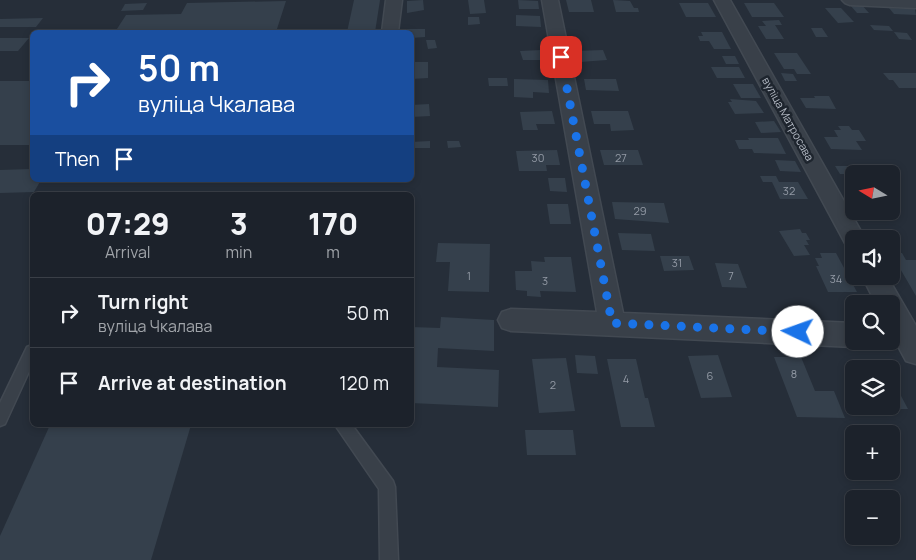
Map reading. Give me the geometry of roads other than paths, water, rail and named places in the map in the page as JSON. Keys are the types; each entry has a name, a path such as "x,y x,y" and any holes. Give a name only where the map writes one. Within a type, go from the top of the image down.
{"street":[{"path":"390,30 394,0"},
{"path":"550,0 612,323"},
{"name":"вуліца Матросава","path":"722,0 849,230"},
{"path":"850,0 916,3"},
{"path":"511,320 845,334"},
{"path":"900,325 908,341"}],"lane":[{"path":"0,419 30,355"},
{"path":"344,427 387,487 389,560"}]}
